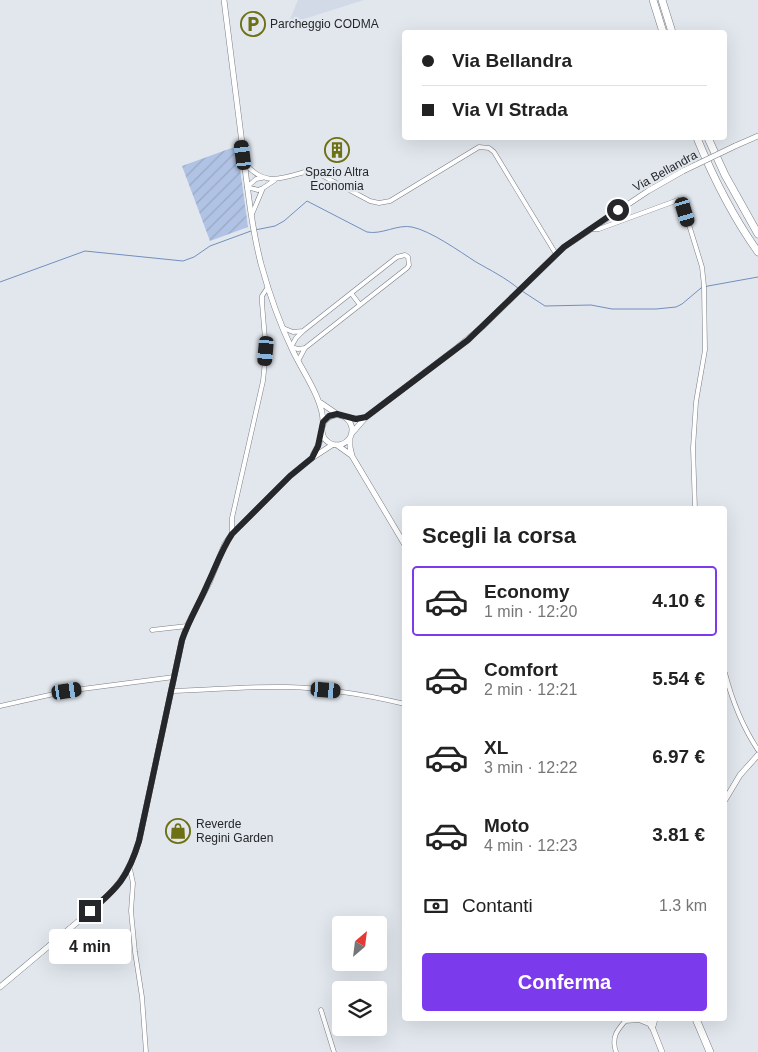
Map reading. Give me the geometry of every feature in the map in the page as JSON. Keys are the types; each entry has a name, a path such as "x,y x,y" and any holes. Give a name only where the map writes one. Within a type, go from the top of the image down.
{"highway":[{"path":"653,0 662,30"},
{"path":"662,0 671,30"},
{"path":"698,140 729,204 758,252"},
{"path":"709,140 725,175 758,234"},
{"path":"697,1021 710,1052"}],"main road":[{"path":"224,0 247,186 255,235 268,287 283,328 298,362 320,402 323,412 322,434 312,458"},
{"name":"Via Bellandra","path":"351,435 366,417 468,340 556,254 589,229 683,171 758,136"},
{"path":"320,402 346,418 366,417"},
{"path":"323,422 329,416 337,414"},
{"path":"346,418 352,427 350,448 352,456 402,540"},
{"path":"322,434 326,441 352,456"},
{"path":"0,987 114,890 130,868 139,841 182,640 225,544 232,534 290,476 312,458 335,445 344,443 351,435"},
{"path":"727,797 740,776 758,756"},
{"path":"651,1021 662,1052"}],"street":[{"path":"247,186 258,190 275,180 312,170 379,203 395,198 479,147 489,148 494,152 556,254"},
{"path":"244,162 262,178"},
{"path":"247,186 256,179 275,180"},
{"path":"251,216 263,188"},
{"path":"589,229 599,229 678,200 682,202 699,258 705,288 705,350 696,402 693,448 695,506"},
{"path":"298,362 300,354 305,348 407,268 410,261 408,258 404,255 397,256 303,331 291,347 305,348"},
{"path":"232,534 232,518 263,381 266,351 262,296 268,287"},
{"path":"351,293 360,305"},
{"path":"283,328 293,332 303,331"},
{"path":"152,630 187,626"},
{"path":"0,706 67,691 174,677"},
{"path":"727,680 742,722 758,750"},
{"path":"172,691 234,687 289,687 345,692 402,703"},
{"path":"130,868 133,883 131,910 142,997 146,1052"},
{"path":"125,877 133,883"},
{"path":"321,1010 334,1052"},
{"path":"616,1052 613,1041 615,1033 625,1021"}],"shaded area":[{"path":"298,0 364,0 288,24"},
{"path":"237,146 248,227 210,241 182,166"}],"waterway":[{"path":"255,230 275,226 284,221 307,201 367,232 373,233 406,226 420,229 445,242 519,289"},
{"path":"0,282 85,251 183,261 194,257 210,246 251,231"},
{"path":"522,291 545,306 591,305 612,309 656,309 676,307 701,288 758,277"}],"place":[{"name":"Parcheggio CODMA","path":"253,24"},
{"name":"Spazio Altra Economia","path":"337,150"},
{"name":"Reverde Regini Garden","path":"178,831"}],"route":[{"path":"90,911 114,890 125,877 135,857 182,640 225,544 232,534 290,476 312,458 322,434 323,422 329,416 337,414 346,418 356,419 366,417 468,340 564,247 618,210"}]}
